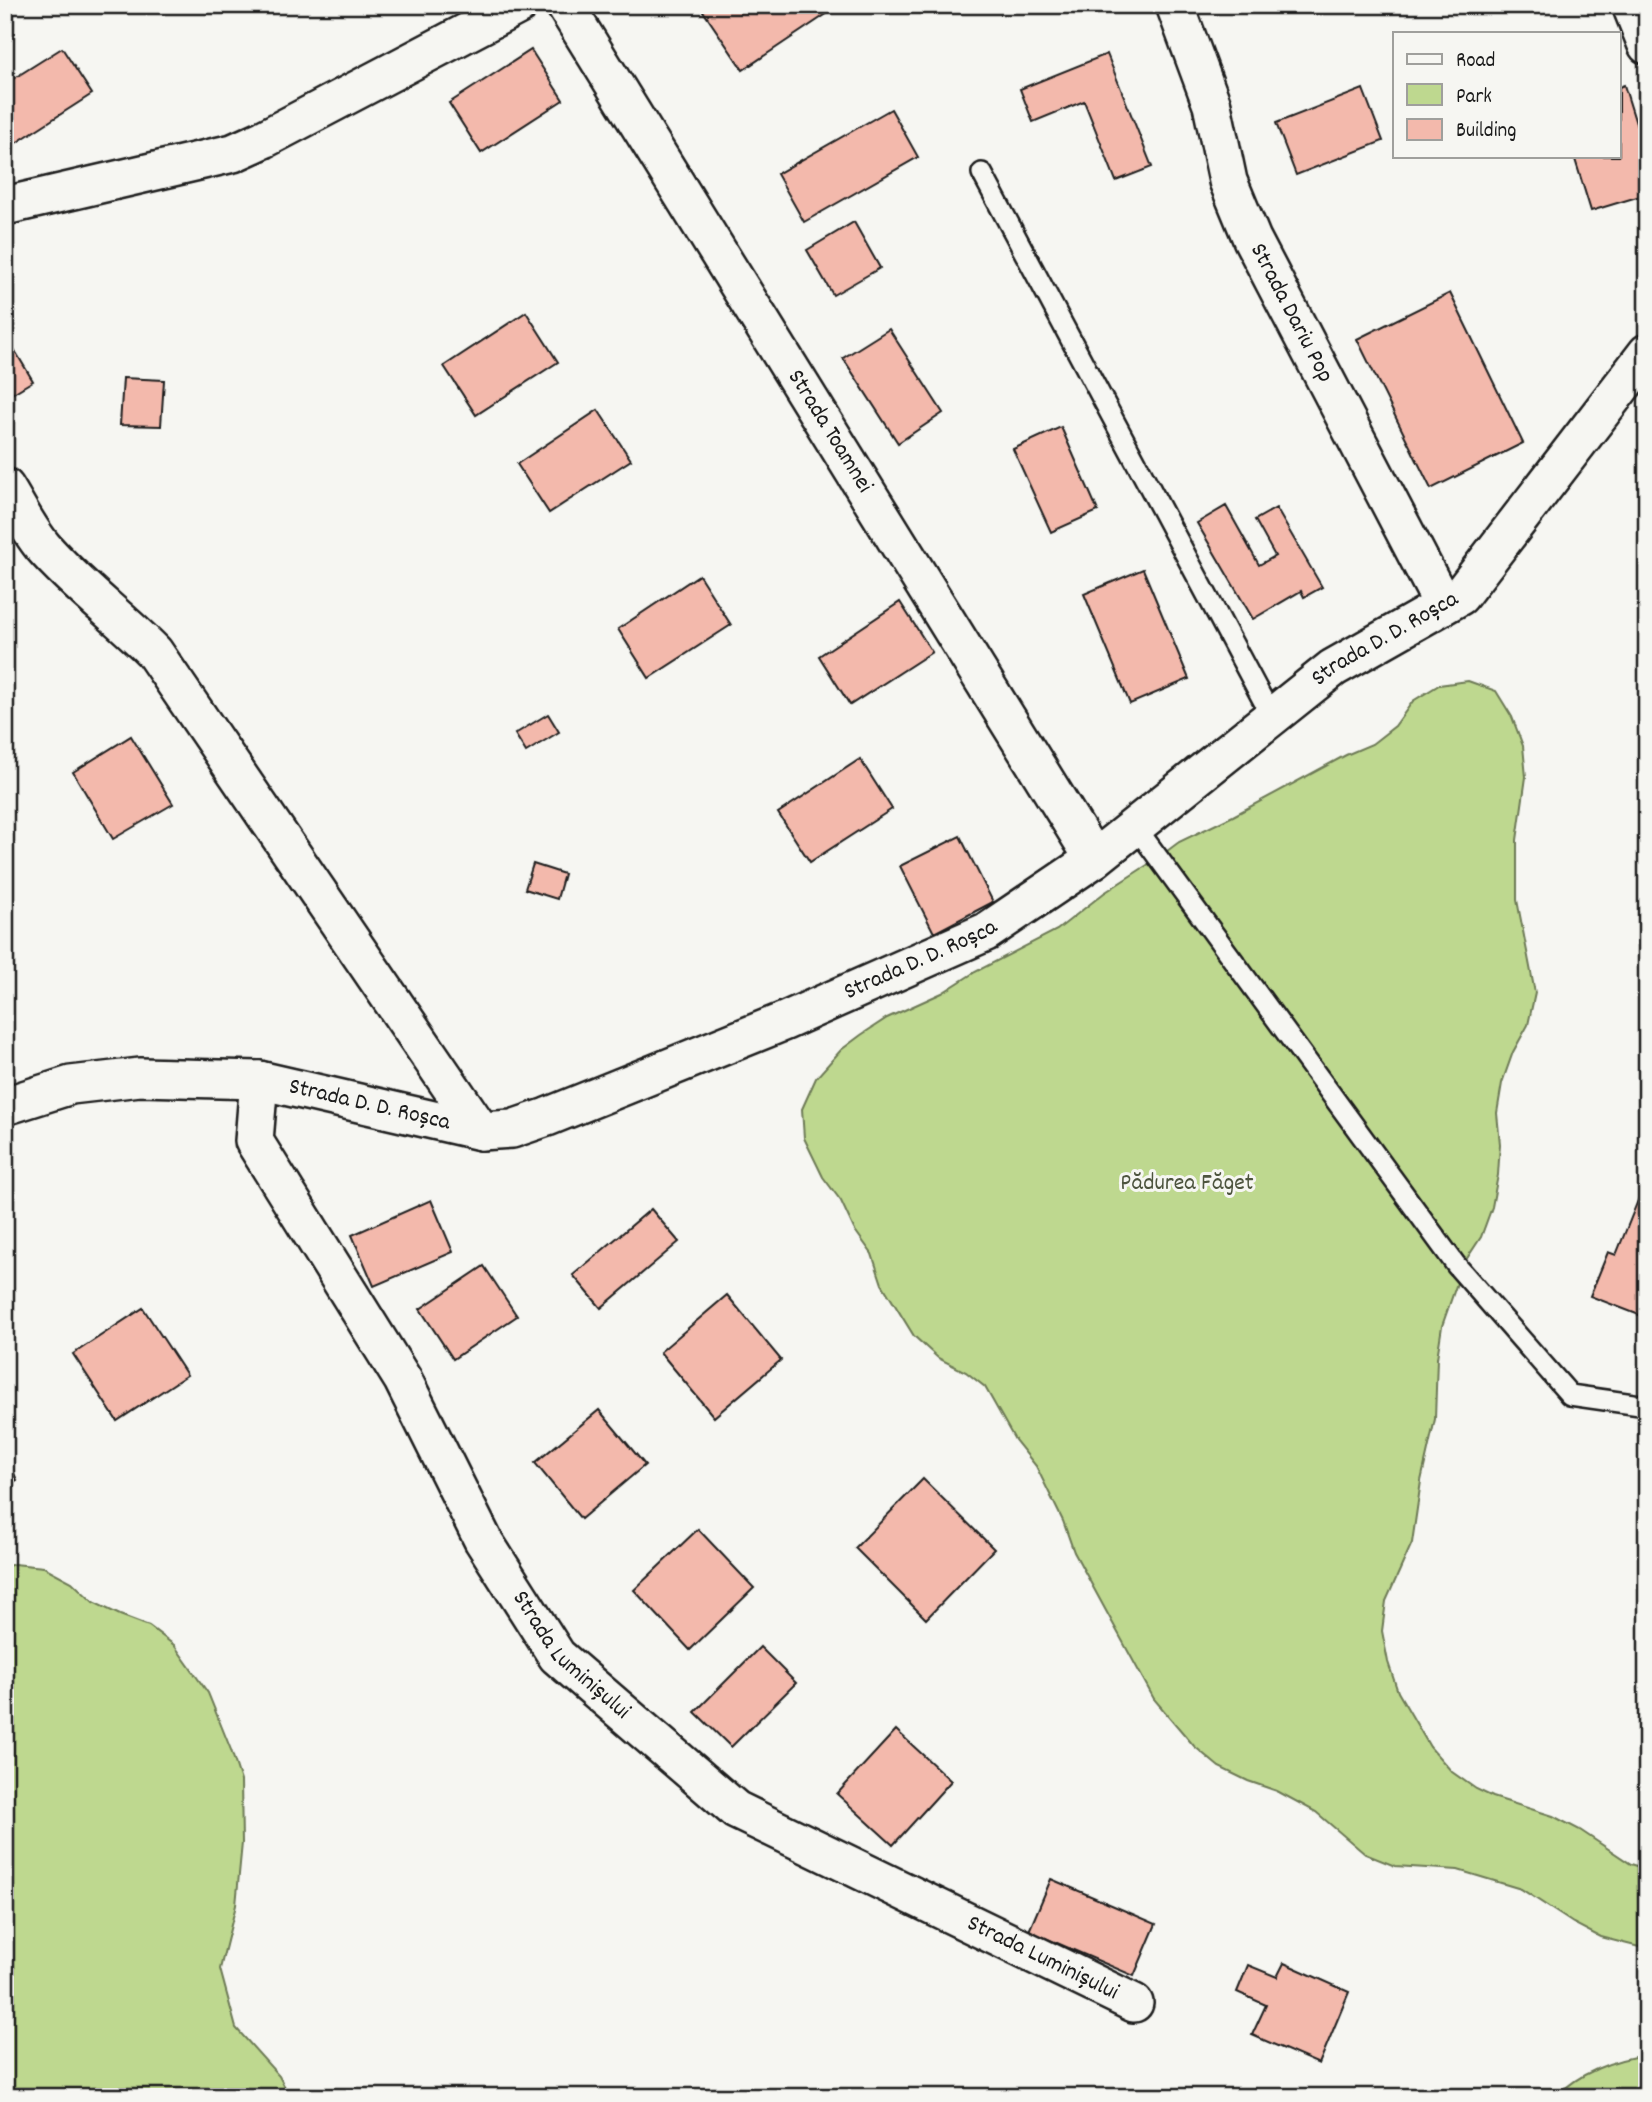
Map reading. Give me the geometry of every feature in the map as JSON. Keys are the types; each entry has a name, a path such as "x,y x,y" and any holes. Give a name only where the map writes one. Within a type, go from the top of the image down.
{"street":[{"path":"5,206 233,153 519,5"},
{"name":"Strada Toamnei","path":"565,5 1094,859"},
{"name":"Strada Dariu Pop","path":"1175,5 1212,105 1228,181 1252,239 1443,605"},
{"path":"1631,5 1647,45"},
{"name":"Strada D. D. Roșca","path":"5,1106 71,1085 140,1077 259,1080 481,1131 512,1129 785,1021 986,932 1094,859 1333,668 1460,596 1647,353"},
{"path":"5,486 41,544 65,571 155,652 481,1131"},
{"name":"Strada Luminișului","path":"259,1080 254,1141 403,1380 483,1540 557,1656 736,1810 1134,2003"}],"lane":[{"path":"982,173 1272,717"},
{"path":"1135,826 1456,1265 1552,1375 1570,1395 1647,1406"}],"green space":[{"name":"Pădurea Făget","path":"1468,681 1496,691 1512,717 1523,746 1526,777 1517,840 1517,900 1535,993 1528,1025 1513,1052 1502,1083 1497,1113 1500,1144 1498,1175 1492,1207 1481,1237 1464,1263 1442,1326 1437,1358 1435,1419 1421,1481 1412,1543 1386,1601 1382,1631 1398,1692 1430,1747 1452,1772 1493,1797 1553,1816 1580,1830 1631,1864 1647,1869 1647,1949 1600,1937 1521,1889 1458,1870 1395,1866 1365,1854 1316,1812 1277,1791 1219,1767 1194,1746 1154,1699 1074,1552 1063,1521 1036,1466 1015,1440 985,1387 966,1372 938,1358 914,1336 882,1284 872,1254 854,1229 841,1201 823,1177 804,1138 802,1109 816,1078 841,1050 861,1035 887,1018 942,993 975,972 1057,930 1104,893 1179,842 1372,744 1395,726 1413,701 1439,685"},
{"path":"14,1564 44,1567 72,1582 93,1602 149,1626 174,1645 208,1693 241,1781 242,1843 236,1905 220,1969 236,2028 279,2076 290,2097 5,2097 5,1567"},
{"path":"1647,2055 1647,2097 1556,2097 1575,2081 1598,2068"}],"building":[{"path":"711,5 840,5 743,70 703,11"},
{"path":"62,48 92,94 5,150 5,84"},
{"path":"531,50 563,100 481,153 449,103"},
{"path":"1107,54 1152,167 1116,181 1084,101 1033,122 1020,89"},
{"path":"1624,85 1647,159 1647,194 1591,211 1575,158 1620,158 1620,87"},
{"path":"1363,89 1383,141 1296,175 1276,123"},
{"path":"891,109 918,157 804,222 777,174"},
{"path":"854,222 880,268 833,295 807,250"},
{"path":"1450,293 1523,443 1431,489 1357,339"},
{"path":"526,312 558,362 476,415 444,366"},
{"path":"889,329 943,413 898,443 843,358"},
{"path":"5,334 33,381 5,398"},
{"path":"123,378 164,380 161,426 120,425"},
{"path":"598,410 631,460 549,513 517,464"},
{"path":"1061,427 1098,511 1051,532 1013,449"},
{"path":"1226,506 1259,565 1275,556 1255,520 1276,508 1322,587 1304,597 1301,591 1253,619 1197,523"},
{"path":"1143,569 1189,679 1130,704 1084,594"},
{"path":"699,575 731,625 649,678 618,629"},
{"path":"900,602 932,652 850,705 819,656"},
{"path":"548,714 559,732 526,752 515,734"},
{"path":"131,736 173,804 113,839 73,772"},
{"path":"860,759 892,809 810,862 778,813"},
{"path":"960,836 993,902 934,933 900,866"},
{"path":"533,864 564,874 557,899 525,889"},
{"path":"1647,1178 1647,1318 1590,1296 1608,1252 1616,1255"},
{"path":"431,1200 453,1252 374,1286 352,1235"},
{"path":"651,1209 679,1242 601,1308 573,1275"},
{"path":"484,1266 517,1316 453,1359 420,1309"},
{"path":"727,1295 781,1360 714,1417 660,1352"},
{"path":"143,1308 187,1375 117,1421 73,1354"},
{"path":"599,1410 645,1465 581,1519 535,1463"},
{"path":"5,1453 17,1480 5,1486"},
{"path":"923,1479 994,1549 926,1619 855,1548"},
{"path":"698,1529 754,1588 690,1650 634,1590"},
{"path":"760,1647 796,1683 731,1747 695,1712"},
{"path":"896,1730 951,1781 893,1845 837,1794"},
{"path":"1051,1879 1156,1924 1134,1976 1029,1931"},
{"path":"1284,1963 1349,1992 1319,2064 1252,2035 1266,2005 1237,1992 1248,1965 1277,1977"}]}
